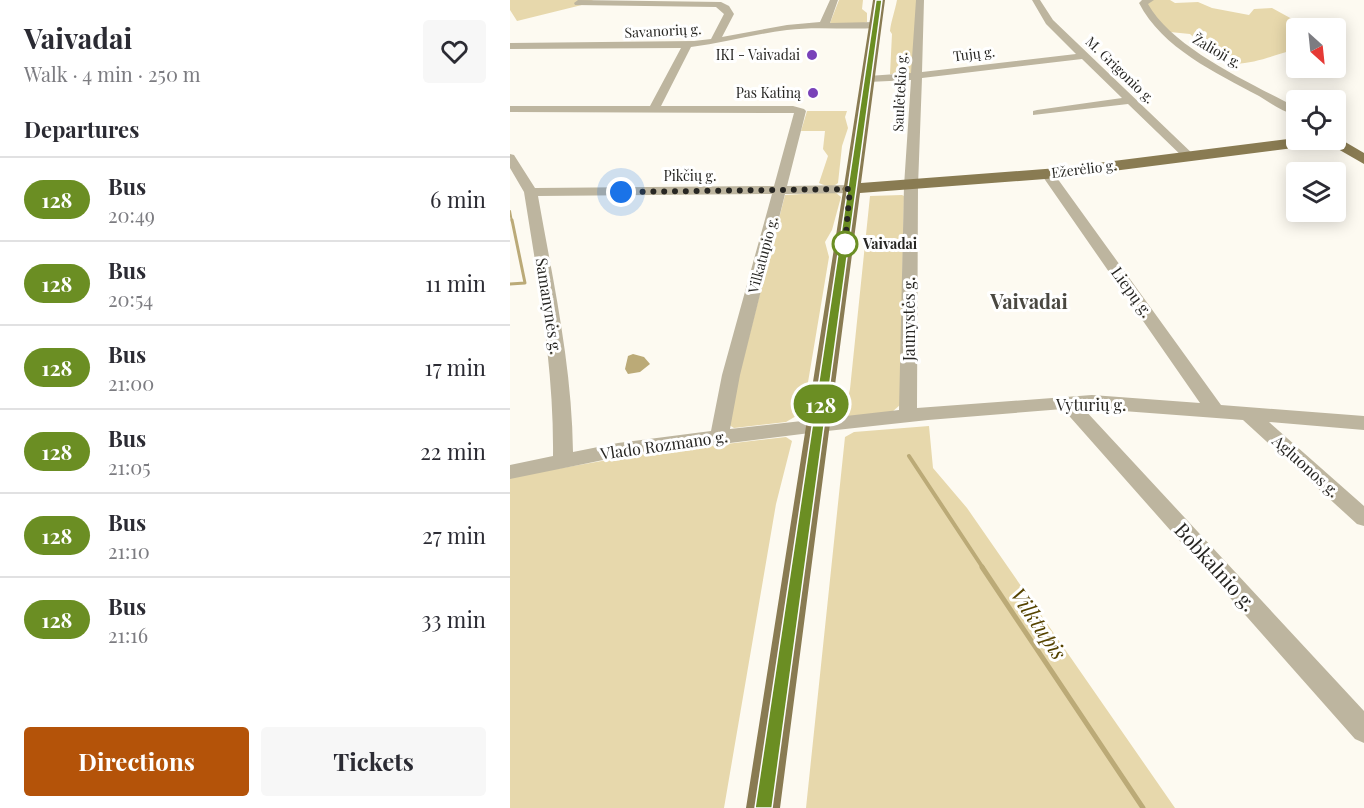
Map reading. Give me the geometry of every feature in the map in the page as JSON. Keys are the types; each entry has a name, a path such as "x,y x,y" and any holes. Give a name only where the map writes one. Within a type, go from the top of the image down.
{"main road":[{"path":"763,808 850,189 879,0"},
{"name":"Ežerėlio g.","path":"850,189 1047,174 1286,144"},
{"path":"1346,149 1364,159"}],"street":[{"path":"824,25 834,0"},
{"name":"Saulėtekio g.","path":"911,186 920,0"},
{"name":"M. Grigonio g.","path":"1036,0 1049,22 1190,157"},
{"name":"Žalioji g.","path":"1150,0 1143,3 1145,12 1176,42 1286,106"},
{"path":"578,3 718,4 726,8 729,14 715,41"},
{"name":"Savanorių g.","path":"510,46 687,46 805,26 875,25"},
{"path":"654,108 687,46"},
{"name":"Tujų g.","path":"868,79 916,76 1084,56"},
{"path":"1037,113 1130,100"},
{"name":"Vilkatupio g.","path":"510,109 798,110 800,117 731,375 719,438"},
{"name":"Samanynės g.","path":"510,158 531,192 558,359 563,460"},
{"name":"Liepų g.","path":"1047,174 1216,412"},
{"name":"Jaunystės g.","path":"908,416 911,186"},
{"name":"Pikčių g.","path":"531,192 850,189"},
{"name":"Vyturių g.","path":"818,425 1092,401 1364,423"},
{"name":"Bobkalnio g.","path":"1068,403 1364,730"},
{"name":"Agluonos g.","path":"1248,414 1364,518"},
{"name":"Vlado Rozmano g.","path":"510,472 618,450 818,425"}],"shaded area":[{"path":"510,0 592,0 594,2 517,21 510,10"},
{"path":"839,0 863,0 862,9 867,13 867,22 857,25 830,23"},
{"path":"897,0 920,0 916,76 890,74 892,34 890,31"},
{"path":"1170,0 1175,3 1198,2 1212,8 1249,15 1254,9 1272,8 1290,18 1286,18 1286,52 1243,63 1223,61 1214,57 1190,34 1170,32 1147,11 1148,2"},
{"path":"807,111 847,111 845,117 848,128 842,146 838,183 833,186 819,183 828,156 823,149 825,131 801,131"},
{"path":"835,192 841,197 832,230 825,242 829,257 803,412 786,422 734,428 729,425 728,419 785,195"},
{"path":"870,196 904,196 900,405 892,412 843,417 850,389"},
{"path":"633,354 644,357 650,364 640,372 628,374 625,369 628,356"},
{"path":"929,426 933,468 967,508 1175,808 806,808 845,437 854,432"},
{"path":"786,437 792,441 776,504 724,808 510,808 510,477 642,454"}],"waterway":[{"name":"Vilktupis","path":"510,211 512,222"},
{"name":"Vilktupis","path":"510,284 525,283 512,220"},
{"name":"Vilktupis","path":"909,456 983,568"},
{"name":"Vilktupis","path":"982,567 1143,808"}],"bus line":[{"name":"128","path":"763,808 845,242 850,189 879,0"}],"place":[{"name":"IKI - Vaivadai","path":"812,55"},
{"name":"Pas Katiną","path":"813,93"},
{"name":"Vaivadai","path":"845,244"}],"district":[{"name":"Vaivadai","path":"1029,302"}],"route":[{"path":"621,192 850,189 845,244"}]}
